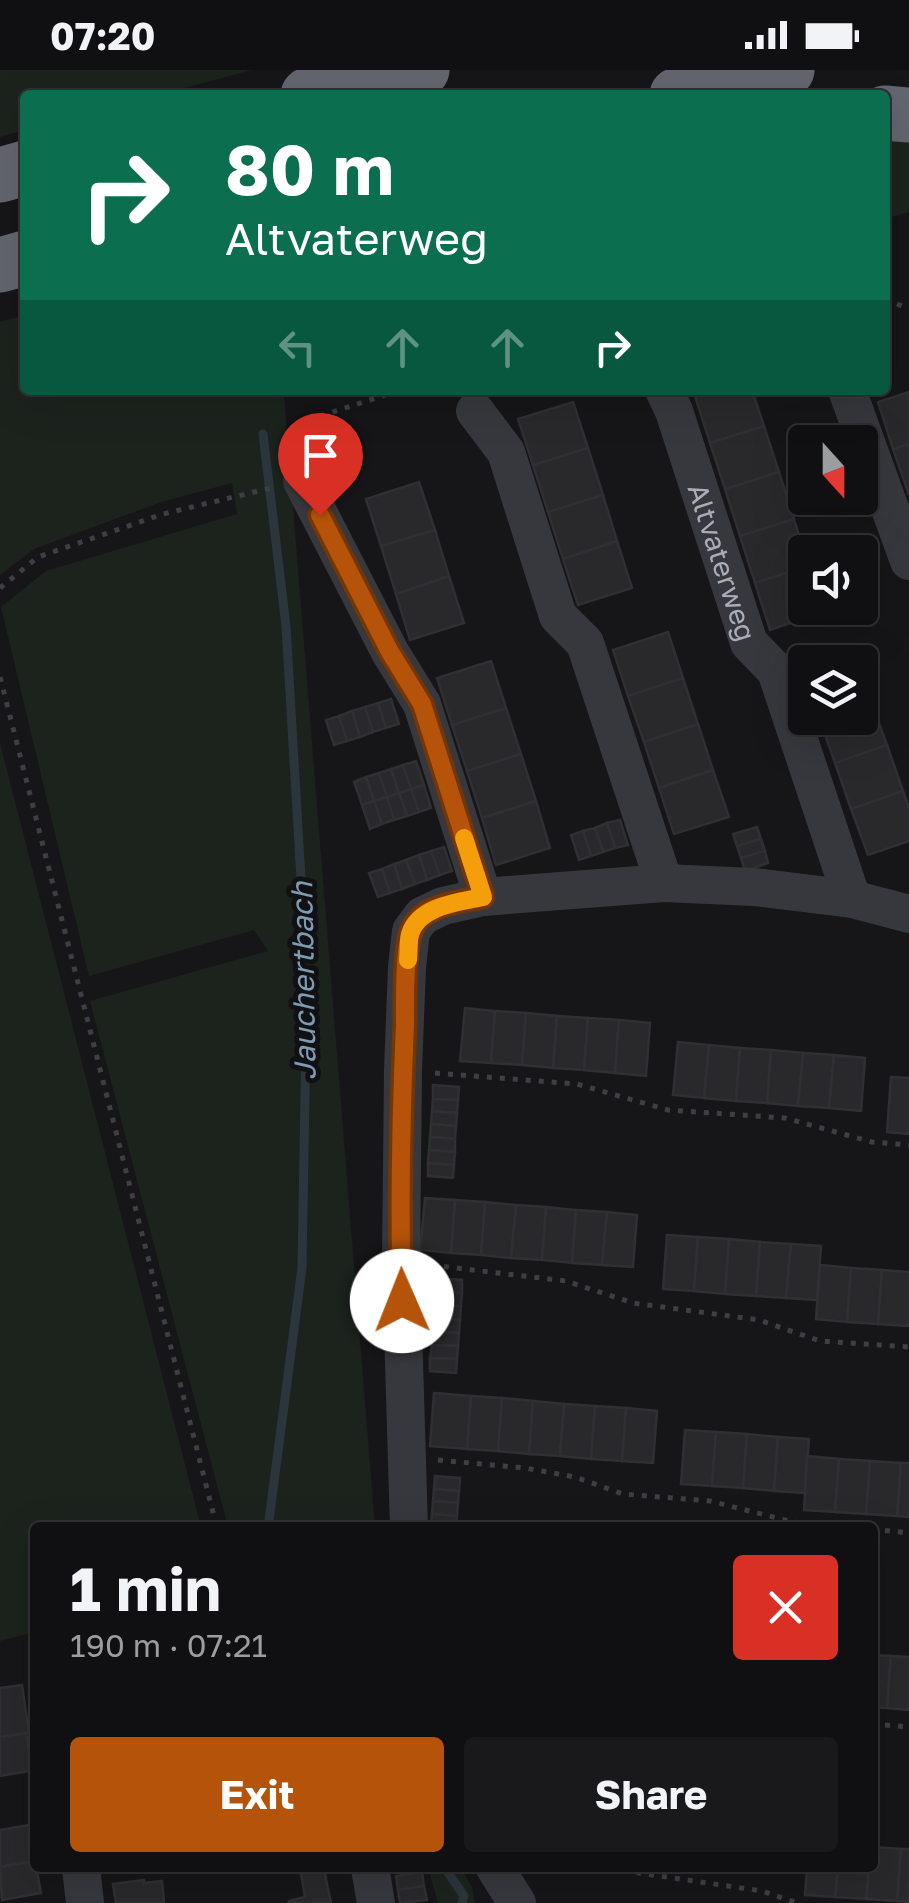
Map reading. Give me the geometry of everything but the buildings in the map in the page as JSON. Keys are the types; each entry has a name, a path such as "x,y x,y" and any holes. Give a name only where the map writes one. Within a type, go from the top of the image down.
{"highway":[{"path":"331,90 422,70"},
{"path":"699,90 786,70"}],"street":[{"name":"Altvaterweg","path":"666,395 749,643 776,671 852,899"},
{"path":"849,395 909,561"},
{"path":"475,411 506,452 558,616 585,643 664,882"},
{"path":"302,480 390,652 422,704 483,897"},
{"path":"409,1522 400,1262 403,1071 411,931 422,916 442,906 483,897 664,882 754,887 852,899 909,914"},
{"path":"82,1872 86,1903"},
{"path":"371,1872 376,1903"},
{"path":"498,1872 517,1903"}],"path":[{"path":"302,480 317,417 385,395"},
{"path":"0,588 38,557 164,514 232,498"},
{"path":"0,677 215,1522"},
{"path":"403,1071 577,1084 668,1110 785,1118 872,1142 909,1146"},
{"path":"400,1262 566,1280 634,1303 758,1320 820,1341 909,1347"},
{"path":"407,1457 524,1468 575,1478 623,1494 710,1501 793,1522"},
{"path":"878,1530 909,1533"},
{"path":"878,1724 909,1726"},
{"path":"637,1872 762,1891 797,1903"}],"shaded area":[{"path":"0,70 252,70 177,90 20,90 20,131 0,137"},
{"path":"890,136 909,141 909,212 890,218"},
{"path":"20,316 20,395 284,395 375,1522 227,1522 90,1001 268,951 254,930 89,976 1,607 46,571 237,514 232,483 161,502 34,549 0,575 0,322"},
{"path":"0,743 200,1522 30,1522 30,1633 0,1641"},
{"path":"429,1872 463,1872 475,1903 438,1903"}],"waterway":[{"name":"Jauchertbach","path":"263,434 286,626 307,979 302,1268 269,1522"},
{"name":"Jauchertbach","path":"448,1872 464,1896 462,1903"}],"slow traffic":[{"path":"408,960 411,931 422,916 442,906 483,897 464,838"}],"route":[{"path":"320,515 390,652 422,704 483,897 442,906 422,916 411,931 403,1071 402,1301"}]}
